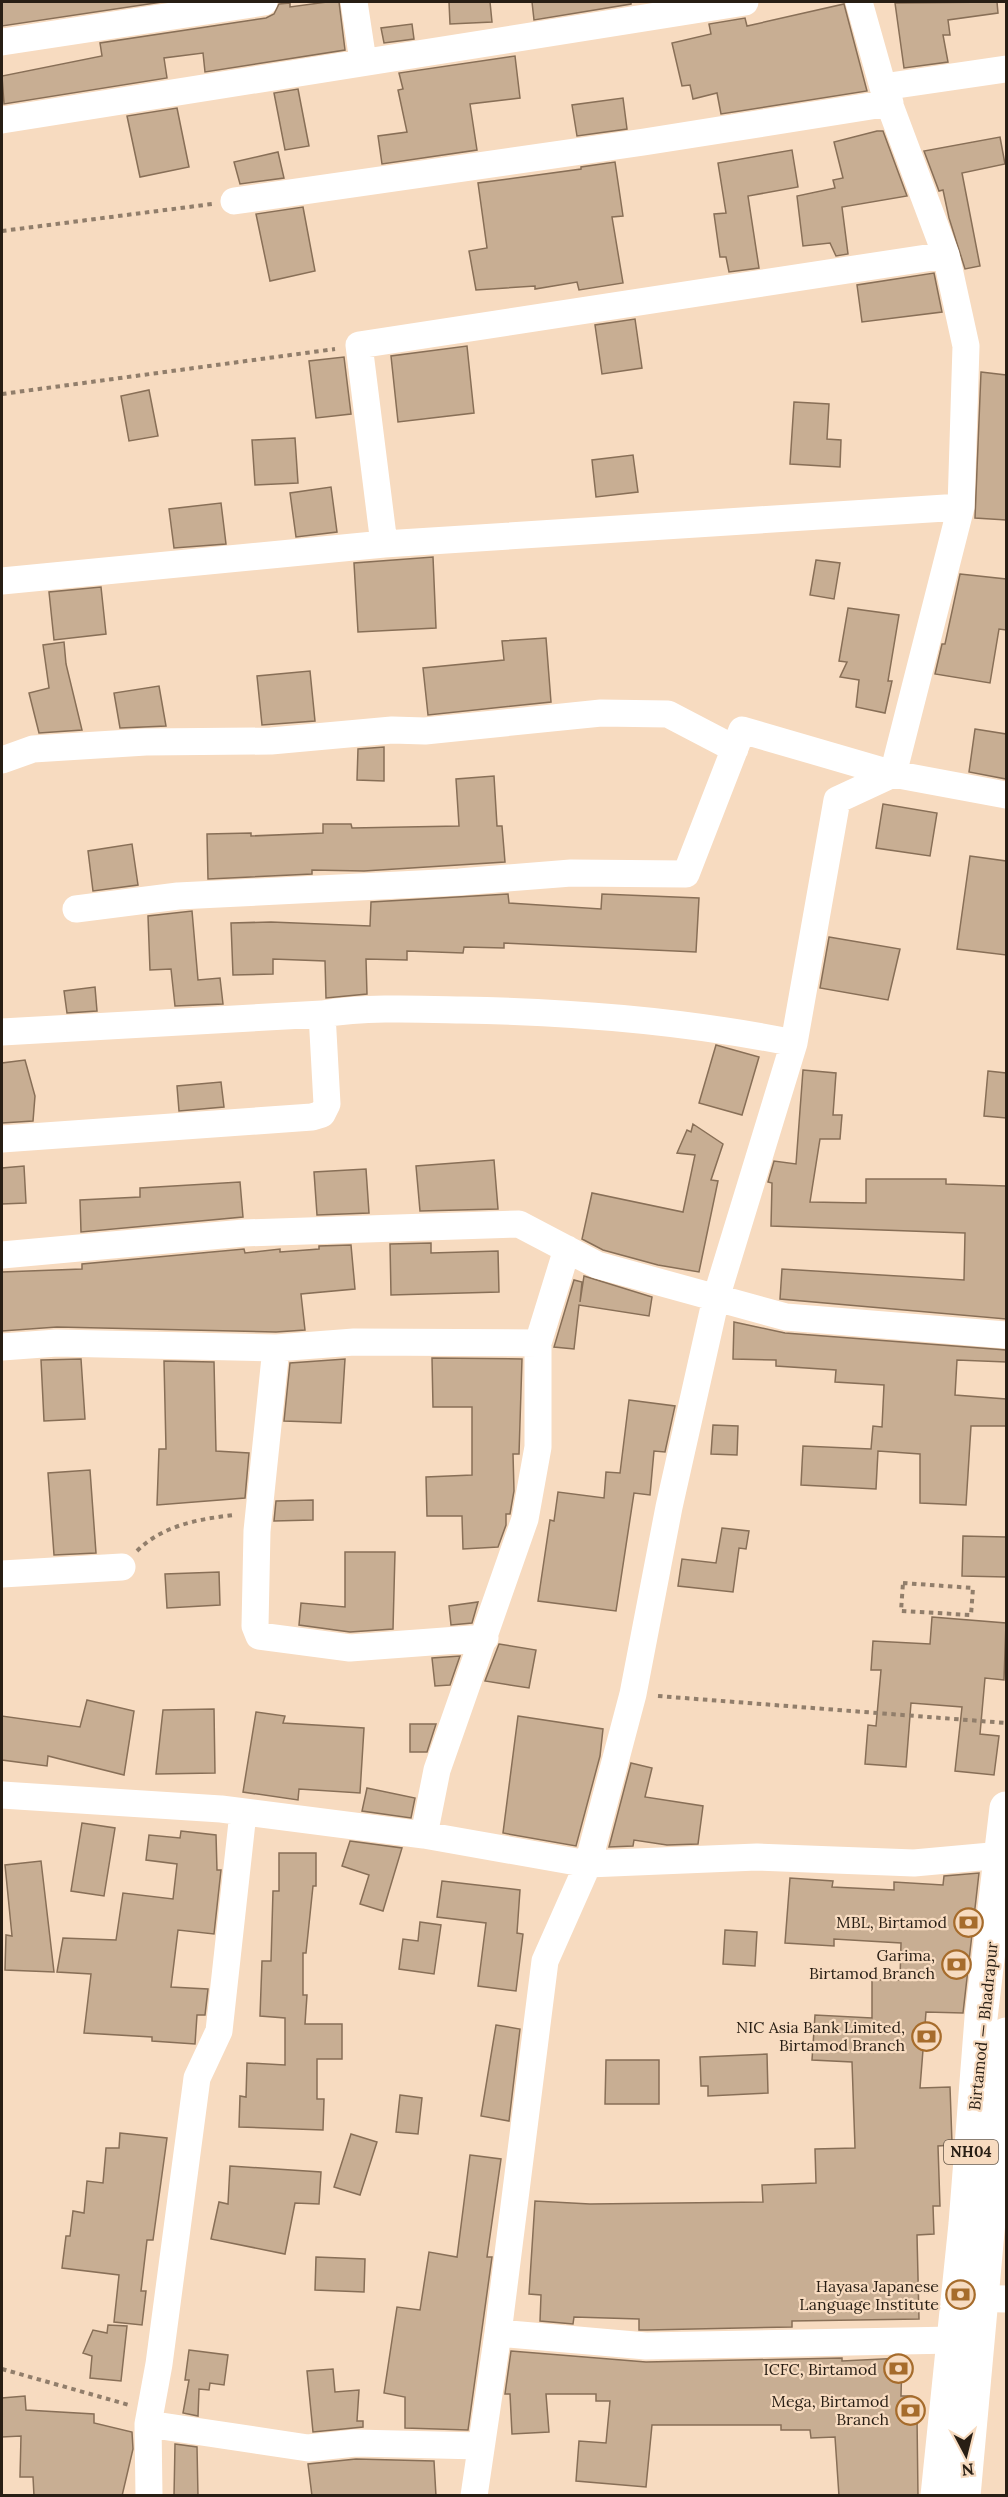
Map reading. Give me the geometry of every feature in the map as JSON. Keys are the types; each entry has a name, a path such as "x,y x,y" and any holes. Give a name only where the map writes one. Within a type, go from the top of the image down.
{"main road":[{"name":"Birtamod — Bhadrapur","path":"964,2496 983,2298 998,2024 1002,1855 1006,1808"},
{"name":"Birtamod — Bhadrapur","path":"937,2496 953,2340 983,2298"}],"street":[{"path":"2,42 264,2"},
{"path":"354,2 363,61"},
{"path":"2,120 745,2"},
{"path":"859,2 886,95 946,255 966,346 961,507 893,774"},
{"path":"234,201 644,142 1006,69"},
{"path":"384,544 359,345 946,255"},
{"path":"2,581 384,544 961,507"},
{"path":"2,760 33,749 146,742 271,741 392,730 425,731 601,713 668,714 735,749"},
{"path":"76,909 178,896 459,882 571,873 686,873 742,730 893,774 1006,795"},
{"path":"474,2496 498,2333 544,1961 588,1864 633,1694 669,1507 716,1298 794,1043 837,800 893,774"},
{"path":"2,1032 322,1014 359,1008 546,1011 736,1031 794,1043"},
{"path":"2,1139 312,1117 322,1113 327,1104 322,1014"},
{"path":"2,1255 243,1233 519,1224 597,1265 786,1317 1006,1335"},
{"path":"424,1835 437,1770 525,1519 538,1447 538,1343 567,1249"},
{"path":"2,1347 57,1343 276,1348 354,1342 538,1343"},
{"path":"276,1348 260,1512 255,1626 259,1636 350,1648 485,1638"},
{"path":"2,1574 122,1566"},
{"path":"2,1795 221,1809 424,1835 588,1864 757,1857 914,1863 1002,1855"},
{"path":"149,2496 149,2416 159,2364 197,2078 219,2031 243,1813"},
{"path":"498,2333 646,2346 953,2340"},
{"path":"149,2416 308,2448 355,2443 480,2446"}],"path":[{"path":"2,231 234,201"},
{"path":"2,394 359,345"},
{"path":"122,1566 151,1537 198,1519 260,1512"},
{"path":"903,1583 973,1588 970,1615 901,1611 903,1583"},
{"path":"633,1694 1006,1724"},
{"path":"2,2369 118,2404 149,2416"}],"building":[{"path":"2,2 162,2 2,26"},
{"path":"339,2 345,50 205,72 203,53 164,58 167,78 4,104 2,76 102,56 100,43 266,18 274,14 279,4 290,3 290,7"},
{"path":"449,2 490,2 492,22 450,24"},
{"path":"532,2 631,2 631,4 534,20"},
{"path":"997,2 998,13 948,20 950,35 943,35 948,62 904,68 895,3"},
{"path":"844,4 867,91 721,114 717,93 693,99 690,85 682,86 672,43 711,34 709,24 745,18 747,26"},
{"path":"412,24 414,39 384,43 381,28"},
{"path":"515,56 520,98 470,104 477,150 382,164 378,136 407,132 398,90 403,89 399,73"},
{"path":"298,89 309,146 285,150 274,93"},
{"path":"623,98 627,129 577,136 572,105"},
{"path":"177,108 189,167 140,177 127,116"},
{"path":"883,131 907,196 842,207 848,254 836,256 830,243 803,246 797,196 835,188 833,180 843,178 834,142"},
{"path":"1000,137 1005,164 962,173 980,266 965,269 943,190 939,191 924,151"},
{"path":"792,150 798,187 748,196 759,268 729,272 726,257 720,257 714,214 726,213 718,163"},
{"path":"278,152 284,178 240,184 234,162"},
{"path":"615,162 623,216 612,217 623,283 579,290 577,282 535,289 535,286 476,290 469,251 487,248 478,183"},
{"path":"303,207 315,271 270,281 256,214"},
{"path":"934,273 942,312 862,322 857,285"},
{"path":"635,319 642,368 602,374 595,325"},
{"path":"467,346 474,413 398,422 391,356"},
{"path":"344,357 351,414 316,418 309,361"},
{"path":"981,372 1006,375 1006,520 975,518"},
{"path":"149,390 158,436 129,441 121,396"},
{"path":"794,402 829,404 827,439 841,440 840,467 790,464"},
{"path":"295,438 298,483 255,485 252,440"},
{"path":"633,455 638,492 596,497 592,460"},
{"path":"331,487 337,532 296,537 290,493"},
{"path":"221,503 226,544 174,548 169,509"},
{"path":"433,557 436,628 358,632 354,563"},
{"path":"816,560 840,563 834,599 810,595"},
{"path":"960,574 1006,579 1006,630 999,629 990,683 935,674 942,644 945,644"},
{"path":"101,587 106,634 54,640 49,592"},
{"path":"848,608 899,615 888,681 892,681 885,713 856,707 859,680 840,677 847,662 839,661"},
{"path":"546,638 551,702 428,715 423,668 504,660 502,641"},
{"path":"64,642 66,664 82,730 39,733 29,693 49,688 43,645"},
{"path":"310,671 315,721 262,725 257,676"},
{"path":"159,686 166,726 120,728 114,693"},
{"path":"975,729 1006,734 1006,779 969,772"},
{"path":"384,747 384,781 357,780 358,749"},
{"path":"494,776 497,826 502,826 505,862 364,871 312,870 312,874 208,879 207,834 251,833 251,836 323,833 323,824 351,824 352,828 459,826 456,779"},
{"path":"883,804 937,813 930,856 876,848"},
{"path":"132,844 138,885 93,891 88,851"},
{"path":"970,856 1006,861 1006,955 957,949"},
{"path":"508,894 509,903 601,909 602,894 699,898 696,952 504,943 504,948 464,947 463,953 407,951 407,960 366,959 367,994 326,998 325,961 273,959 273,974 233,975 231,923 271,922 370,926 371,902"},
{"path":"192,911 198,980 220,978 223,1004 175,1006 171,969 150,970 148,916"},
{"path":"829,937 900,949 888,1000 820,988"},
{"path":"95,987 97,1011 67,1013 64,991"},
{"path":"716,1045 759,1057 742,1115 699,1103"},
{"path":"25,1060 35,1096 33,1121 2,1123 2,1063"},
{"path":"803,1070 836,1073 833,1115 842,1115 840,1139 820,1139 810,1202 866,1203 866,1179 946,1179 946,1184 1006,1186 1006,1319 780,1299 782,1269 964,1280 965,1233 771,1226 772,1183 768,1182 774,1161 796,1164"},
{"path":"988,1071 1006,1073 1006,1118 984,1116"},
{"path":"221,1082 224,1107 179,1111 177,1086"},
{"path":"693,1124 723,1144 711,1180 718,1181 699,1272 658,1265 603,1250 582,1239 592,1193 683,1212 695,1155 677,1153 687,1130 691,1132"},
{"path":"494,1160 498,1209 420,1211 416,1166"},
{"path":"24,1166 26,1203 2,1204 2,1168"},
{"path":"366,1169 369,1213 317,1215 314,1172"},
{"path":"240,1182 243,1217 81,1232 80,1200 140,1197 140,1188"},
{"path":"431,1243 431,1253 498,1251 499,1292 391,1295 390,1244"},
{"path":"351,1245 355,1289 301,1294 305,1330 276,1332 57,1327 2,1331 2,1272 82,1269 82,1264 244,1249 245,1253 280,1249 280,1252 319,1249 319,1246"},
{"path":"584,1276 652,1297 649,1316 579,1305 574,1349 554,1347 574,1280 582,1282 580,1302"},
{"path":"734,1322 785,1333 1006,1350 1006,1362 957,1360 955,1395 1006,1399 1006,1426 971,1426 966,1505 920,1503 920,1454 878,1451 876,1489 801,1485 803,1446 871,1449 873,1426 882,1427 884,1385 835,1382 836,1370 776,1366 776,1360 733,1359"},
{"path":"432,1358 522,1359 519,1454 513,1454 514,1491 510,1514 506,1514 506,1525 498,1547 463,1549 462,1516 427,1516 426,1477 472,1475 472,1407 433,1407"},
{"path":"81,1359 85,1419 44,1421 41,1360"},
{"path":"345,1359 341,1423 284,1421 290,1363"},
{"path":"164,1361 214,1362 216,1451 249,1453 245,1498 157,1505 159,1449 166,1449"},
{"path":"629,1400 675,1406 665,1452 654,1451 650,1495 634,1493 616,1611 538,1601 550,1520 554,1521 558,1492 604,1498 606,1472 620,1473"},
{"path":"713,1425 738,1426 737,1455 711,1454"},
{"path":"90,1470 96,1553 54,1555 48,1473"},
{"path":"313,1500 313,1520 274,1521 276,1501"},
{"path":"722,1528 749,1531 746,1549 739,1548 733,1592 678,1586 682,1559 716,1563"},
{"path":"963,1536 1006,1537 1006,1577 962,1576"},
{"path":"345,1552 395,1552 393,1629 350,1632 299,1625 301,1603 345,1607"},
{"path":"219,1572 220,1605 167,1608 165,1574"},
{"path":"478,1602 472,1623 451,1625 449,1606"},
{"path":"932,1617 1006,1623 1004,1680 985,1678 980,1734 999,1736 994,1775 955,1771 962,1707 911,1703 906,1767 865,1764 868,1725 876,1726 881,1670 871,1670 873,1641 930,1644"},
{"path":"499,1644 536,1650 529,1688 485,1681"},
{"path":"460,1656 450,1685 435,1686 432,1658"},
{"path":"87,1700 134,1711 124,1775 48,1756 47,1766 2,1760 2,1716 80,1727"},
{"path":"214,1709 215,1773 156,1774 163,1710"},
{"path":"256,1712 285,1716 283,1723 364,1728 360,1793 299,1789 298,1800 243,1792"},
{"path":"518,1716 603,1729 600,1756 576,1846 503,1833"},
{"path":"410,1724 436,1724 427,1752 410,1752"},
{"path":"631,1763 652,1768 645,1797 703,1806 698,1844 667,1845 634,1840 633,1846 609,1847"},
{"path":"367,1788 415,1798 411,1818 362,1811"},
{"path":"82,1823 115,1828 104,1896 71,1891"},
{"path":"181,1831 216,1835 217,1870 221,1870 214,1934 178,1930 171,1987 208,1989 205,2015 197,2015 195,2044 152,2041 152,2037 84,2033 91,1974 57,1972 63,1938 116,1940 123,1893 173,1899 177,1864 146,1860 149,1835 180,1838"},
{"path":"350,1841 402,1848 383,1911 360,1904 369,1875 342,1866"},
{"path":"279,1853 316,1853 316,1886 313,1886 306,1953 303,1953 303,1995 307,1995 305,2024 342,2024 342,2059 317,2059 317,2099 324,2099 323,2130 239,2127 240,2096 246,2097 247,2063 285,2065 285,2018 260,2016 262,1961 271,1961 273,1891 279,1891"},
{"path":"41,1861 54,1972 5,1970 6,1935 12,1936 5,1865"},
{"path":"979,1873 963,2013 926,2012 920,2088 950,2087 952,2145 938,2146 940,2206 933,2206 934,2234 917,2235 919,2319 792,2321 792,2327 647,2330 639,2330 639,2319 574,2317 573,2324 540,2321 541,2295 529,2294 535,2201 590,2204 763,2202 762,2185 816,2183 815,2149 855,2148 852,2062 812,2060 815,2015 872,2018 872,1980 900,1980 901,1943 834,1939 834,1946 785,1943 790,1878 833,1881 832,1887 894,1890 894,1882 943,1885 944,1876"},
{"path":"442,1881 520,1890 517,1933 523,1934 516,1991 478,1986 486,1923 437,1917"},
{"path":"420,1922 441,1925 434,1974 399,1969 403,1939 418,1941"},
{"path":"725,1930 757,1932 755,1966 723,1964"},
{"path":"496,2025 520,2029 509,2121 481,2116"},
{"path":"767,2054 768,2093 708,2096 708,2086 701,2086 700,2057"},
{"path":"606,2060 659,2060 659,2104 605,2104"},
{"path":"400,2095 422,2098 418,2134 396,2132"},
{"path":"120,2133 167,2138 153,2240 147,2240 141,2291 146,2291 142,2325 114,2322 119,2275 62,2268 66,2236 70,2236 73,2211 84,2213 87,2181 103,2183 106,2148 119,2148"},
{"path":"351,2134 377,2142 360,2195 334,2187"},
{"path":"470,2155 501,2159 487,2257 492,2257 468,2430 405,2428 405,2397 384,2393 397,2307 420,2310 429,2252 457,2257"},
{"path":"230,2166 321,2172 319,2204 295,2203 285,2254 211,2239 219,2202 228,2204"},
{"path":"316,2257 365,2259 364,2292 315,2290"},
{"path":"108,2325 127,2326 121,2381 90,2378 92,2356 83,2353 93,2330 107,2333"},
{"path":"189,2350 228,2355 224,2385 210,2383 209,2390 199,2389 198,2416 183,2413 189,2380 185,2380"},
{"path":"511,2351 646,2362 842,2358 842,2361 902,2358 901,2396 912,2396 917,2417 918,2496 839,2496 835,2437 811,2438 810,2430 781,2430 781,2425 652,2425 646,2487 576,2481 579,2441 606,2443 610,2401 596,2401 596,2394 546,2394 549,2432 512,2434 510,2394 505,2394"},
{"path":"333,2369 335,2392 359,2390 357,2421 363,2421 363,2427 313,2432 307,2371"},
{"path":"25,2396 26,2410 94,2414 94,2423 132,2432 133,2449 122,2496 34,2496 33,2477 20,2477 21,2436 2,2437 2,2398"},
{"path":"175,2444 197,2447 198,2496 174,2496"},
{"path":"356,2459 434,2461 436,2496 312,2496 308,2464"}],"place":[{"name":"MBL, Birtamod","path":"968,1922"},
{"name":"Garima, Birtamod Branch","path":"956,1964"},
{"name":"NIC Asia Bank Limited, Birtamod Branch","path":"926,2036"},
{"name":"Hayasa Japanese Language Institute","path":"960,2295"},
{"name":"ICFC, Birtamod","path":"898,2369"},
{"name":"Mega, Birtamod Branch","path":"910,2410"}]}
